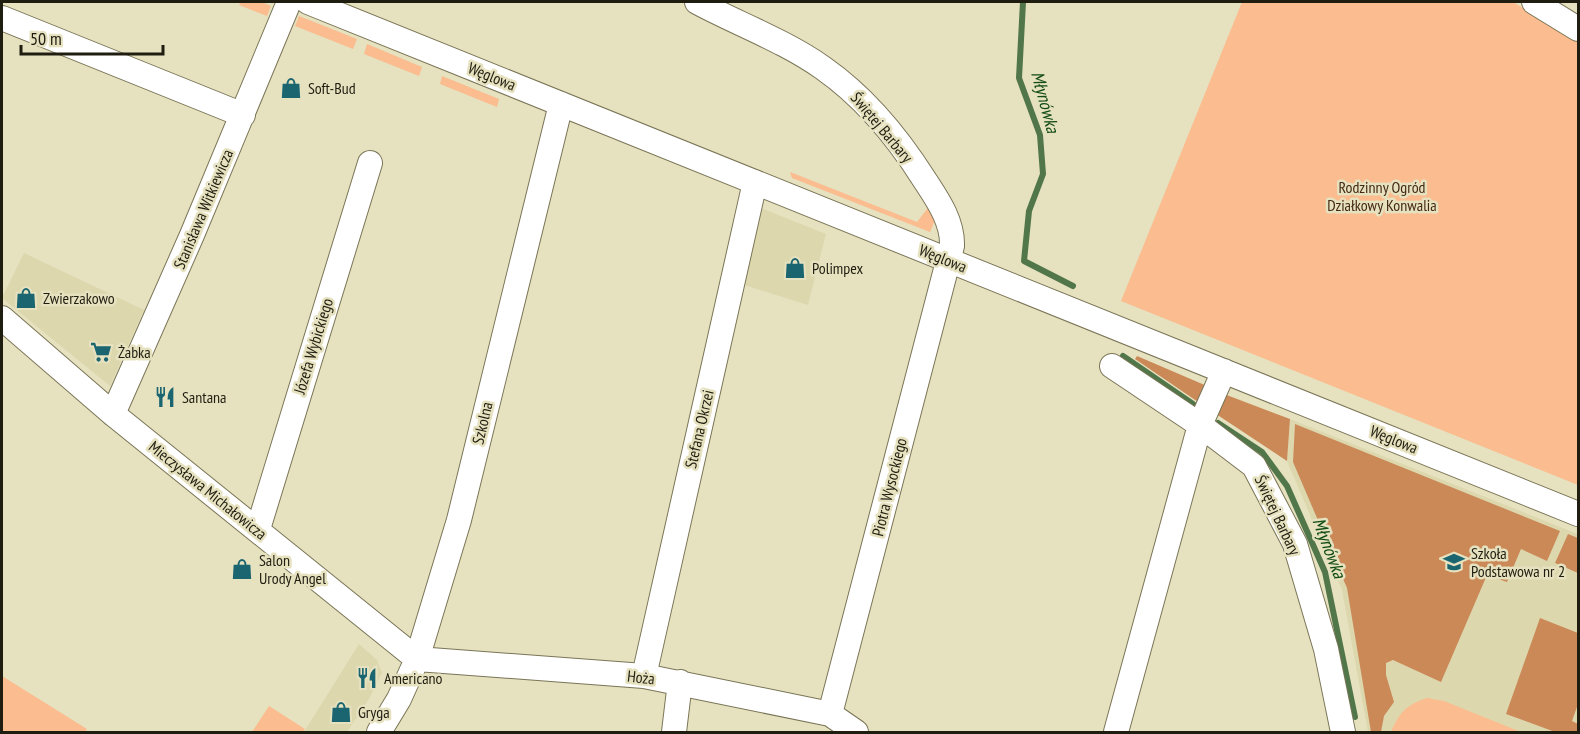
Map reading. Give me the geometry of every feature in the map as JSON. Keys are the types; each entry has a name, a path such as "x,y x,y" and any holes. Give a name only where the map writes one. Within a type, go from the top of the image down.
{"street":[{"name":"Stanisława Witkiewicza","path":"113,414 243,115 289,2"},
{"name":"Węglowa","path":"308,2 1578,514"},
{"name":"Świętej Barbary","path":"697,2 821,66 852,90 911,161 943,208 952,237 948,260"},
{"path":"1534,2 1578,29"},
{"path":"2,18 243,115"},
{"name":"Szkolna","path":"379,732 399,699 417,659 459,520 561,104"},
{"name":"Józefa Wybickiego","path":"258,529 369,163"},
{"name":"Stefana Okrzei","path":"644,676 755,182"},
{"name":"Piotra Wysockiego","path":"830,714 948,260"},
{"name":"Mieczysława Michałowicza","path":"2,318 113,414 417,659"},
{"name":"Świętej Barbary","path":"1112,366 1200,425 1254,466 1294,544 1326,650 1343,732"},
{"path":"1116,732 1200,425 1224,371"},
{"name":"Hoża","path":"417,659 644,676 830,714 856,732"},
{"path":"674,732 680,682"}],"shaded area":[{"path":"758,207 826,234 808,305 741,284"},
{"path":"24,253 144,310 110,386 2,298"},
{"path":"1137,356 1207,386 1201,404 1135,359"},
{"path":"1224,394 1290,419 1287,461 1216,414"},
{"name":"Szkoła Podstawowa nr 2","path":"1290,419 1578,534 1578,732 1368,732 1342,590 1287,461"},
{"path":"1295,424 1560,531 1547,561 1521,549 1507,582 1487,575 1441,682 1393,660 1386,663 1386,675 1394,702 1384,716 1381,732 1371,732 1347,588 1293,462"},
{"path":"1568,534 1578,538 1578,573 1555,563"},
{"path":"1540,618 1578,633 1578,704 1572,721 1578,724 1578,732 1555,732 1506,714"},
{"path":"359,644 377,660 382,673 369,699 347,732 304,732"}],"green space":[{"path":"241,2 262,2 271,6 267,16 239,5"},
{"name":"Rodzinny Ogród Działkowy Konwalia","path":"1242,2 1513,2 1578,42 1578,485 1121,301"},
{"path":"299,16 357,39 353,49 295,26"},
{"path":"367,44 422,67 419,76 364,54"},
{"path":"442,76 499,99 497,107 440,84"},
{"path":"790,172 917,222 930,205 938,213 930,232 792,178"},
{"path":"2,676 87,729 85,732 2,732"},
{"path":"1427,698 1444,701 1521,732 1391,732 1404,710"},
{"path":"269,706 305,729 302,732 252,732"}],"waterway":[{"name":"Młynówka","path":"1023,2 1019,78 1040,135 1043,174 1029,211 1024,261 1073,286"},
{"name":"Młynówka","path":"1123,356 1193,404"},
{"name":"Młynówka","path":"1218,423 1262,452 1287,486 1325,572 1355,717"}],"place":[{"name":"Soft-Bud","path":"291,88"},
{"name":"Polimpex","path":"795,268"},
{"name":"Zwierzakowo","path":"26,298"},
{"name":"Żabka","path":"101,352"},
{"name":"Santana","path":"165,397"},
{"name":"Szkoła Podstawowa nr 2","path":"1454,562"},
{"name":"Salon Urody Angel","path":"242,569"},
{"name":"Americano","path":"367,678"},
{"name":"Gryga","path":"341,712"}]}
